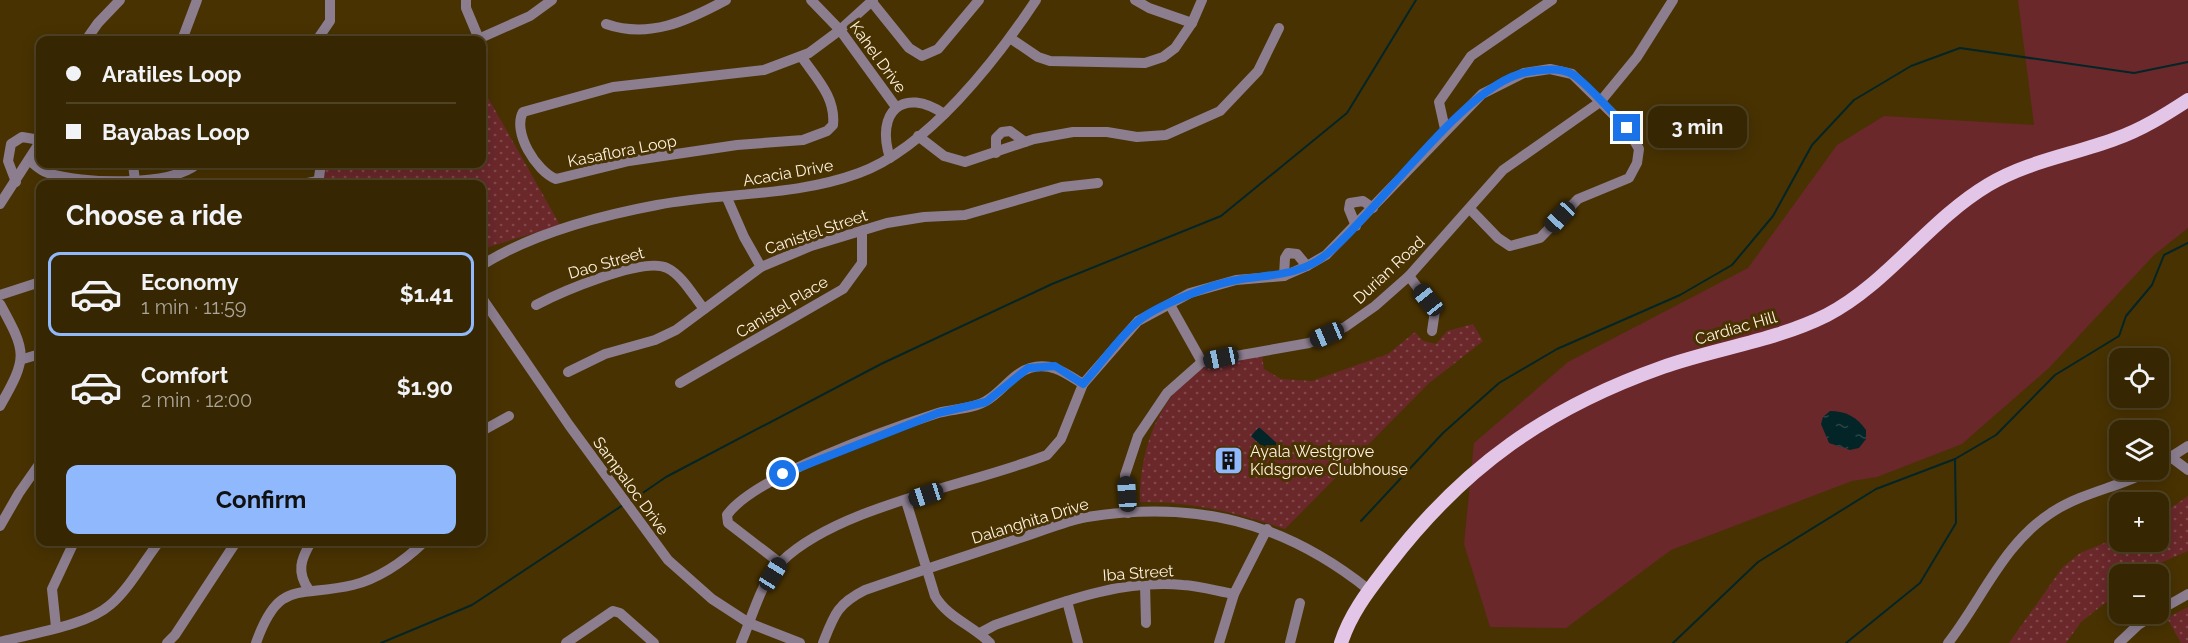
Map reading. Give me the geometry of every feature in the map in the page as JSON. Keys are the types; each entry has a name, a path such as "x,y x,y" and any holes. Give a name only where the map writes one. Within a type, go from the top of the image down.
{"main road":[{"name":"Cardiac Hill","path":"1341,643 1355,609 1443,499 1474,470 1524,434 1625,381 1664,367 1773,336 1825,316 1851,301 1952,210 1979,190 2043,160 2116,139 2188,100"}],"street":[{"path":"89,36 120,0"},
{"path":"184,36 197,0"},
{"path":"320,36 330,21 330,0"},
{"path":"466,0 466,8 476,36"},
{"path":"486,36 530,16 552,0"},
{"path":"606,24 635,31 660,28 684,21 726,0"},
{"name":"Kahel Drive","path":"811,0 840,30 896,107"},
{"path":"872,1 909,48 921,56 938,49 979,0"},
{"name":"Acacia Drive","path":"486,262 512,246 584,223 658,204 803,189 860,173 890,158 944,114 1010,38 1036,0"},
{"path":"1136,0 1149,8 1192,23"},
{"path":"1010,38 1038,57 1050,61 1145,63 1163,57 1175,48 1192,23 1197,6 1202,0"},
{"path":"1445,129 1440,102 1471,56 1552,0"},
{"name":"Durian Road","path":"1202,362 1274,351 1318,339 1346,327 1375,306 1409,276 1503,170 1600,102 1637,57 1673,0"},
{"name":"Kasaflora Loop","path":"801,56 830,98 835,110 834,125 827,131 803,140 737,145 629,161 556,179 549,176 537,163 520,134 518,122 524,112 574,97 623,85 764,70 801,56 840,30 872,1"},
{"path":"918,136 944,156 965,162 1024,142 1073,132 1107,132 1137,138 1166,135 1220,111 1258,71 1279,28"},
{"path":"741,643 766,585 780,563 821,533 906,501 1047,456 1061,439 1083,384 1138,321 1190,293 1236,280 1284,276 1326,255 1373,208 1445,129 1482,94 1524,73 1550,69 1572,74 1627,128 1639,149 1637,163 1629,178 1578,199 1540,238 1510,246 1498,238 1470,209"},
{"path":"890,158 884,141 885,127 888,116 896,107 919,102 931,105 944,114"},
{"path":"996,153 996,138 1002,132 1010,131 1024,142"},
{"path":"15,182 8,161 11,144 22,138 36,140"},
{"path":"0,204 36,148"},
{"path":"29,160 36,165"},
{"path":"40,168 45,172 66,178 112,180"},
{"path":"140,180 188,168"},
{"name":"Canistel Street","path":"568,372 605,354 665,335 761,267 811,246 862,230 924,217 975,213 1062,187 1098,183"},
{"path":"728,198 744,237 761,267"},
{"path":"1356,226 1349,209 1350,203 1363,201 1373,208"},
{"name":"Canistel Place","path":"680,383 843,289 862,262 862,230"},
{"path":"1284,276 1285,258 1290,253 1297,254 1307,266"},
{"name":"Dao Street","path":"536,305 560,292 601,278 656,265 672,271 704,309"},
{"path":"1409,276 1435,311 1431,331"},
{"path":"0,294 36,283"},
{"path":"0,304 19,338 23,359 0,406"},
{"name":"Sampaloc Drive","path":"486,304 568,425 642,528 668,560 695,585 749,623 800,643"},
{"path":"1128,513 1125,475 1138,436 1167,393 1202,362 1170,305"},
{"path":"23,359 36,355"},
{"path":"780,563 728,523 726,515 760,487 783,474 891,430 938,413 986,402 1028,368 1055,366 1083,384"},
{"path":"486,428 509,416"},
{"path":"2169,460 2188,446"},
{"path":"2172,458 2188,470"},
{"path":"0,526 36,469"},
{"path":"1948,643 2012,548 2034,526 2070,502 2126,480"},
{"path":"906,501 935,596 944,610 980,633 990,643"},
{"name":"Dalanghita Drive","path":"823,643 835,611 848,598 926,569 1084,518 1128,513 1197,513 1267,529 1324,559 1369,590"},
{"path":"1219,643 1233,594 1267,529"},
{"path":"56,627 52,589 72,546"},
{"path":"0,642 79,622 97,615 112,603 156,546"},
{"path":"167,643 175,635 233,546"},
{"path":"309,546 302,558 300,572 309,590"},
{"path":"255,643 266,615 282,597 309,590 353,585 369,579 400,563 415,546"},
{"path":"1145,584 1146,623"},
{"name":"Iba Street","path":"980,633 995,625 1102,590 1145,584 1184,585 1233,594"},
{"path":"2169,605 2188,594"},
{"path":"1067,601 1078,643"},
{"path":"1290,643 1300,603"},
{"path":"566,643 605,614 613,611 620,613 654,643"},
{"path":"2119,643 2143,624"}],"shaded area":[{"path":"2018,0 2188,0 2188,228 2154,255 2049,368 1962,444 1877,477 1852,481 1671,550 1566,628 1490,627 1464,544 1474,443 1568,362 1748,268 1837,145 1884,116 2034,125"},
{"path":"486,94 560,225 486,248 486,180 321,180 323,168 486,168"},
{"path":"1473,324 1483,341 1428,384 1285,529 1214,509 1140,502 1143,464 1154,426 1174,393 1187,379 1203,368 1223,362 1262,356 1264,369 1281,379 1312,381 1388,354 1415,332 1423,341 1436,344 1447,331"},
{"path":"2188,496 2188,551 2158,564 2109,564 2109,600 2081,622 2066,643 2009,643 2062,568 2080,553 2109,541 2109,552 2169,552 2169,509"},
{"path":"2188,607 2188,643 2181,643 2169,622 2169,617"}],"water":[{"path":"1830,411 1846,414 1863,425 1866,430 1866,439 1859,448 1850,450 1829,443 1821,424 1823,417"},
{"path":"1259,427 1281,447 1272,456 1251,436"}],"waterway":[{"path":"631,501 666,477 881,364 1052,284 1221,216 1347,113 1416,0"},
{"path":"1361,521 1443,433 1499,383 1557,349 1680,295 1732,265 1773,216 1812,145 1854,100 1911,66 1960,48 2134,73 2188,62"},
{"path":"1673,643 1758,562 1876,489 1955,459 1996,435 2055,375 2119,336 2126,316 2152,285 2164,255 2188,243"},
{"path":"1846,643 1920,583 1956,523 1955,459"},
{"path":"381,643 472,605 623,505"}],"place":[{"name":"Ayala Westgrove Kidsgrove Clubhouse","path":"1229,460"}],"route":[{"path":"783,474 938,413 986,402 1028,368 1055,366 1083,384 1138,321 1190,293 1236,280 1284,276 1307,266 1326,255 1356,226 1445,129 1482,94 1524,73 1550,69 1572,74 1627,128"}]}
